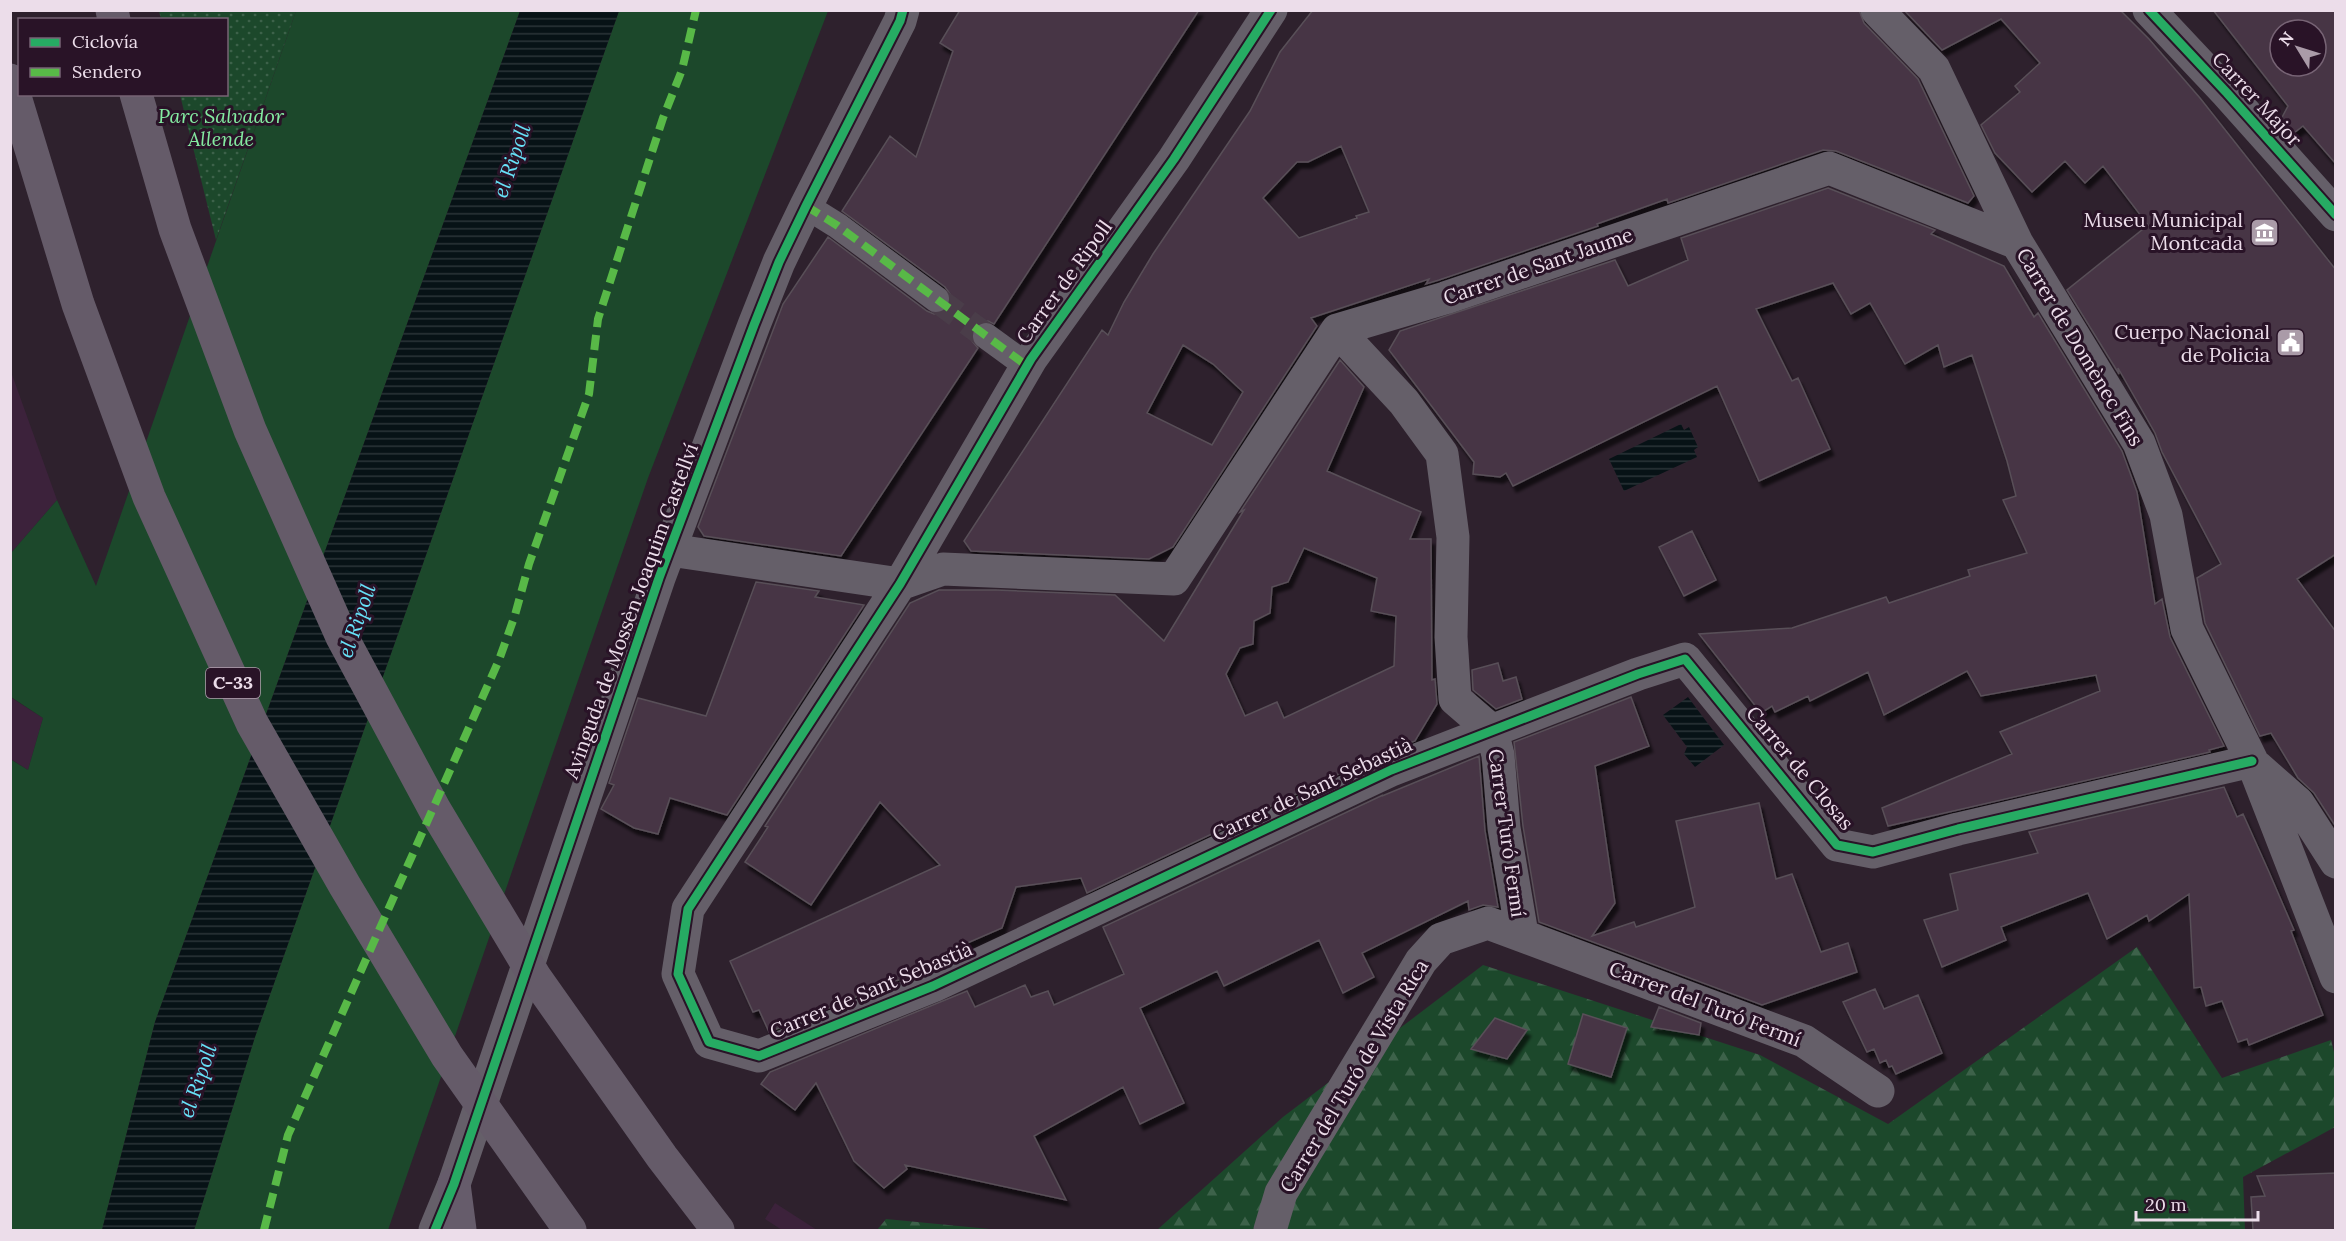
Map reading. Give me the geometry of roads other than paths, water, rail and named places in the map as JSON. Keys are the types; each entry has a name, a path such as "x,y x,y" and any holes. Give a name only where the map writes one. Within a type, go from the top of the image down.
{"highway":[{"name":"C-33","path":"10,80 78,304 145,487 252,723 345,886 447,1056 570,1230"},
{"path":"137,96 175,229 250,430 342,637 435,810 535,977 662,1157 718,1230"},
{"path":"454,1184 460,1230"}],"street":[{"name":"Carrer de Ripoll","path":"900,584 1027,366 1174,159 1271,10"},
{"name":"Carrer de Domènec Fins","path":"1877,10 1934,69 2017,243 2139,443 2166,515 2187,629 2252,761 2336,977"},
{"name":"Carrer Major","path":"2149,10 2336,215"},
{"name":"Avinguda de Mossèn Joaquim Castellví","path":"435,1230 454,1184 669,550 754,325 779,262 806,206 909,14"},
{"name":"Carrer de Sant Jaume","path":"1337,330 1445,298 1829,168 2017,243"},
{"path":"806,206 838,226 936,299"},
{"path":"669,550 900,584 943,569 1174,579 1337,330 1404,402 1442,454 1453,537 1451,636 1455,699 1492,731"},
{"path":"986,336 1027,366"},
{"name":"Carrer de Sant Sebastià","path":"900,584 738,836 688,909 678,974 709,1042 759,1056 933,986 1391,770 1492,731"},
{"name":"Carrer de Closas","path":"1492,731 1638,674 1685,659 1837,845 1873,852 1958,829 2252,761"},
{"name":"Carrer Turó Fermí","path":"1492,731 1498,755 1504,828 1522,934"},
{"path":"2252,761 2298,803 2336,862"},
{"name":"Carrer del Turó de Vista Rica","path":"1270,1230 1281,1192 1421,961 1441,939 1488,923 1522,934"},
{"name":"Carrer del Turó Fermí","path":"1522,934 1804,1041 1878,1091"}],"water":[{"name":"el Ripoll","path":"520,11 619,11 255,1037 194,1230 102,1230 155,1022"},
{"path":"1681,424 1684,430 1689,427 1698,447 1694,450 1697,457 1624,491 1609,459"},
{"path":"1688,697 1724,745 1695,767 1684,754 1687,747 1663,715"}],"tunnel":[{"path":"936,299 986,336"}],"place":[{"name":"Museu Municipal Montcada","path":"2264,232"},
{"name":"Cuerpo Nacional de Policia","path":"2291,343"}],"park label":[{"name":"Parc Salvador Allende","path":"221,128"}]}
